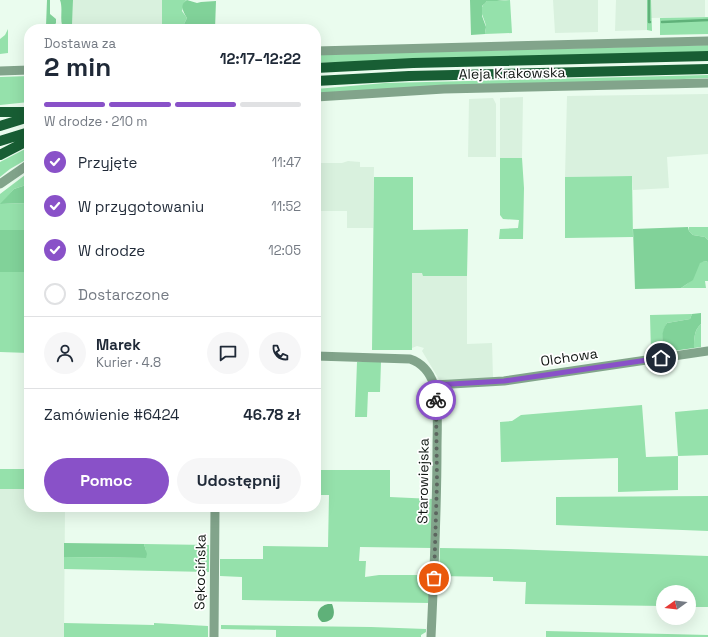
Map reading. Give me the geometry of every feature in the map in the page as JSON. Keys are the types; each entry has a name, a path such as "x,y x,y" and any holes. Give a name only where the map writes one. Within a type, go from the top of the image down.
{"main road":[{"name":"Aleja Krakowska","path":"321,68 406,63 708,56"},
{"name":"Aleja Krakowska","path":"321,81 409,76 708,69"},
{"path":"0,112 24,112"},
{"path":"0,126 24,119"},
{"path":"0,141 24,134"},
{"path":"0,155 24,143"}],"street":[{"path":"321,50 708,41"},
{"path":"0,71 24,70"},
{"name":"Aleja Krakowska","path":"321,97 444,89 708,83"},
{"path":"0,184 24,167"},
{"name":"Olchowa","path":"434,385 504,381 708,351"},
{"name":"Starowiejska","path":"321,356 416,360 424,366 434,385 437,426 437,482 431,637"},
{"name":"Sękocińska","path":"214,637 215,512"}],"shaded area":[{"path":"47,0 50,0 50,14 56,19 56,23 46,24"},
{"path":"60,0 73,0 72,24 62,24"},
{"path":"73,0 162,0 162,24 72,24"},
{"path":"162,0 187,0 185,1 182,11 187,18 184,24 162,24"},
{"path":"187,0 197,3 216,1 215,24 184,24 187,18 182,6"},
{"path":"470,0 506,0 487,1 482,6 482,16 486,27 485,34 471,35"},
{"path":"510,0 512,33 485,34 486,24 481,11 484,4 487,1"},
{"path":"553,0 598,0 598,32 555,33"},
{"path":"616,0 647,0 647,30 615,31"},
{"path":"647,0 651,0 652,31 647,30"},
{"path":"651,0 705,0 705,17 651,18"},
{"path":"708,17 708,34 660,35 660,18"},
{"path":"8,29 8,53 0,54 0,39 5,35"},
{"path":"708,45 708,52 321,63 321,55"},
{"path":"708,75 708,78 321,94 321,89 385,83"},
{"path":"24,76 24,103 0,105 0,77"},
{"path":"708,94 708,154 667,157 669,188 633,190 632,176 565,177 567,96"},
{"path":"523,97 522,158 500,158 500,98"},
{"path":"493,98 496,104 496,157 468,157 469,99"},
{"path":"24,150 24,161 0,177 0,162"},
{"path":"500,158 522,158 524,188 523,239 499,239 500,229 518,228 519,220 503,219 500,215"},
{"path":"348,161 360,162 360,167 374,167 373,228 347,228 347,211 321,211 321,163 342,163"},
{"path":"24,176 24,186 14,189 1,204 24,203 24,230 0,230 0,194"},
{"path":"632,176 633,237 565,238 565,177"},
{"path":"374,177 413,177 413,230 468,229 467,276 423,276 422,273 412,273 412,350 372,350"},
{"path":"24,186 24,203 0,204 14,189"},
{"path":"688,227 689,231 693,235 705,237 708,240 708,262 705,261 700,263 693,280 681,288 635,289 633,229"},
{"path":"689,227 708,227 708,240 705,237 693,235 689,231"},
{"path":"0,230 24,230 24,272 0,272"},
{"path":"700,262 708,262 708,281 705,281 706,288 681,288 690,282"},
{"path":"0,272 24,272 24,353 0,352"},
{"path":"423,272 423,276 467,276 467,344 492,343 493,378 440,381 422,351 424,348 417,346 412,348 412,273"},
{"path":"701,313 701,324 694,338 694,348 666,352 662,337 667,323 690,319 692,314"},
{"path":"692,314 690,319 667,323 663,337 663,344 666,352 651,353 650,315"},
{"path":"701,324 701,347 694,348 694,338"},
{"path":"357,362 381,362 380,392 368,392 367,417 355,417"},
{"path":"642,405 646,457 678,456 678,490 618,492 618,458 501,462 500,422 512,421 521,415"},
{"path":"708,409 708,455 678,456 675,412"},
{"path":"0,469 24,469 24,489 0,489"},
{"path":"321,470 390,470 390,497 433,499 432,548 360,547 359,561 366,561 365,577 379,575 426,575 426,582 431,583 430,603 242,600 242,577 220,576 220,559 263,559 263,546 328,547 329,495 321,495"},
{"path":"0,489 24,489 24,512 65,512 64,637 0,637"},
{"path":"708,496 708,531 556,525 556,497"},
{"path":"64,543 144,544 147,554 146,558 64,557"},
{"path":"144,544 209,545 209,572 64,569 64,557 145,558 146,551"},
{"path":"440,548 708,556 708,607 696,607 696,585 656,585 656,606 525,604 526,582 493,581 493,577 439,576"},
{"path":"332,604 334,611 333,617 329,621 322,622 318,617 318,612 322,607"},
{"path":"64,623 154,625 154,623 208,626 208,637 64,637"},
{"path":"221,625 371,627 426,629 426,632 421,635 421,637 276,637 276,630 221,629"},
{"path":"546,631 708,635 708,637 546,637"}],"waterway":[{"path":"649,0 650,22"},
{"path":"662,22 708,20"}],"way so far":[{"path":"434,578 437,500 436,400"}],"route":[{"path":"436,400 434,385 504,381 661,358"}]}
